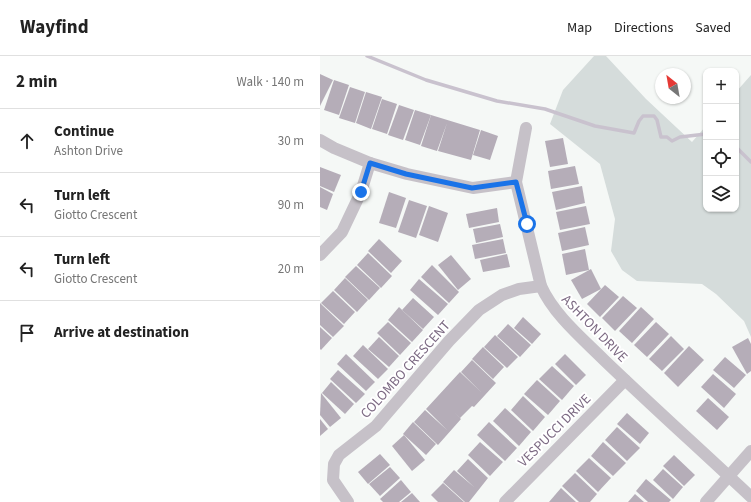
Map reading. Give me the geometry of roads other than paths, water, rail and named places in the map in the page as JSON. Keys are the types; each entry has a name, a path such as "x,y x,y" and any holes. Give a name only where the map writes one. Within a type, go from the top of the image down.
{"street":[{"name":"ASHTON DRIVE","path":"526,128 516,182 541,286 548,301 575,331 625,380 751,497"},
{"path":"320,140 334,148 370,163 421,178 472,188 516,182"},
{"path":"320,255 342,232 361,192 370,163"},
{"name":"COLOMBO CRESCENT","path":"348,502 333,480 334,464 339,455 376,426 479,310 502,295 519,289 541,286"},
{"name":"VESPUCCI DRIVE","path":"505,502 625,380"},
{"path":"706,502 751,451"}],"waterway":[{"path":"367,56 426,80 497,101 545,109 595,126 634,133 643,116 654,116 657,120 661,137 667,137 672,141 680,137 703,134"},
{"path":"739,150 751,162"}]}
